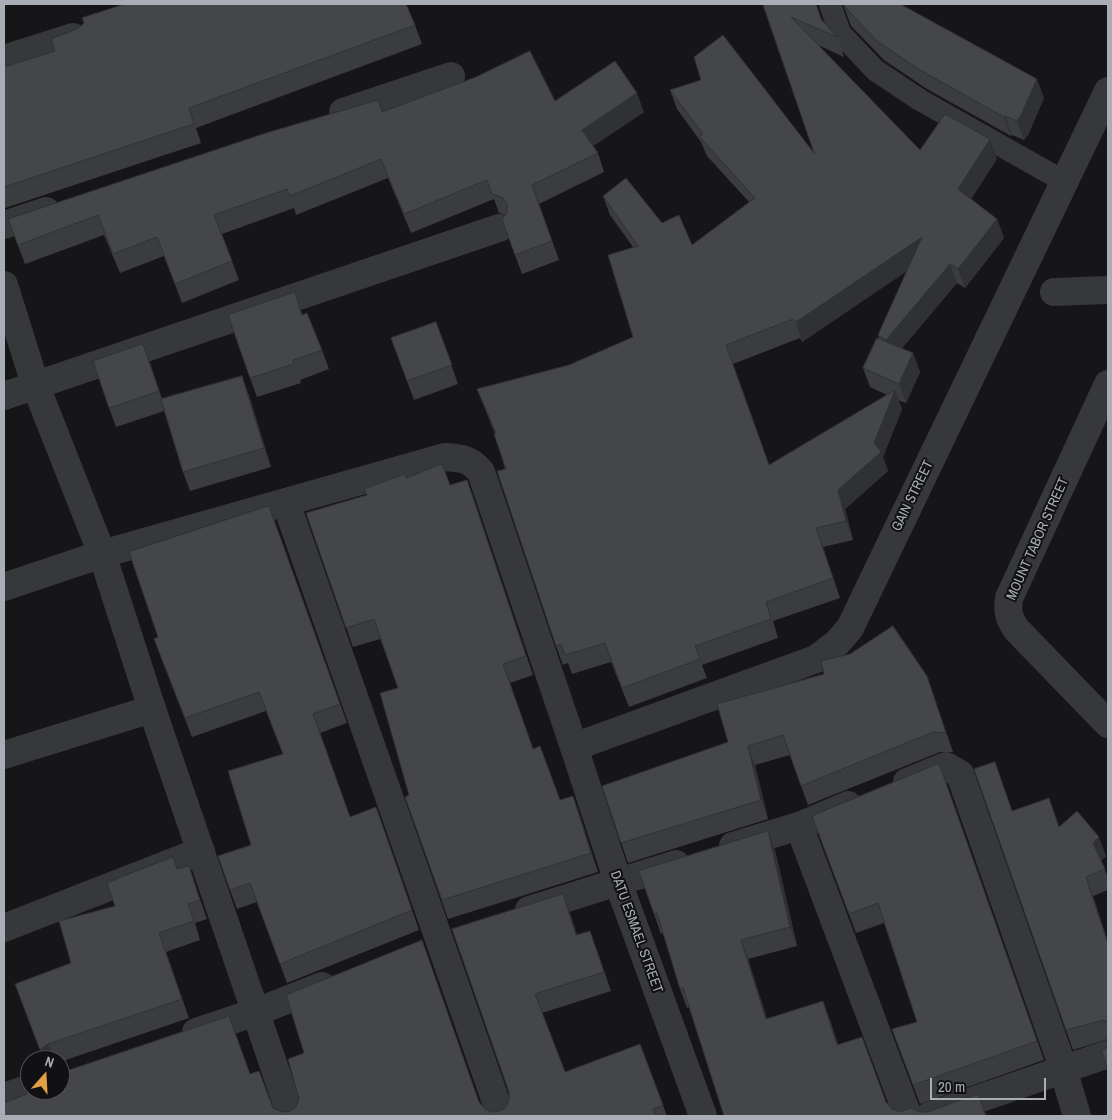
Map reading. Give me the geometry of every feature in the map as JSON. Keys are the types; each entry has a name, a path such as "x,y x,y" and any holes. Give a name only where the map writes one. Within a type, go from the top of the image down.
{"street":[{"path":"4,59 73,36"},
{"path":"320,120 451,76"},
{"name":"GAIN STREET","path":"574,747 816,659 837,643 846,633 1108,91"},
{"path":"4,225 69,204"},
{"path":"4,396 499,228"},
{"path":"4,285 35,384 102,554 152,709 291,1116"},
{"path":"1054,292 1108,290"},
{"name":"MOUNT TABOR STREET","path":"1108,384 1010,598 1008,608 1009,619 1017,630 1108,724"},
{"name":"DATU ESMAEL STREET","path":"4,588 102,554 445,457 462,458 472,462 481,472 618,882 703,1116"},
{"path":"286,503 449,935 501,1116"},
{"path":"4,755 152,709"},
{"path":"506,918 799,826 946,766 960,774 1064,1072 1077,1116"},
{"path":"799,826 908,1116"},
{"path":"4,928 201,851"},
{"path":"412,949 449,935"},
{"path":"172,1040 256,1012 348,975"},
{"path":"929,1116 1064,1072 1108,1054"},
{"path":"4,1097 20,1091"}],"lane":[{"path":"830,4 840,33 875,70 920,100 1065,182"}],"building":[{"path":"125,4 406,4 415,25 189,108 194,124 4,187 4,67 55,51 51,39 77,29 84,23 82,18"},
{"path":"763,4 816,4 821,19 837,37 791,17 920,150 945,114 990,139 958,189 997,219 958,269 950,264 886,340 878,335 922,237 796,322 793,319 726,345 769,465 895,390 874,443 881,452 838,490 846,521 816,528 833,578 766,602 771,619 695,646 700,659 622,688 605,643 565,655 561,644 556,646 497,471 506,469 494,434 496,433 477,389 569,365 633,337 608,255 638,246 603,196 626,178 662,223 679,215 692,245 755,198 700,137 703,134 670,90 701,80 694,57 723,35 814,153"},
{"path":"843,4 902,4 1037,79 1021,115 1017,121 1004,117 920,70 877,41"},
{"path":"530,51 555,101 615,61 637,93 582,130 598,153 532,185 552,241 515,255 502,220 507,212 507,203 502,197 492,194 487,180 404,214 381,159 290,196 287,189 214,215 232,261 175,284 157,237 113,254 98,215 18,245 8,219 266,133 378,100 382,112 476,77"},
{"path":"295,292 302,315 307,313 322,350 293,360 294,364 250,378 228,315"},
{"path":"436,322 452,365 407,381 391,338"},
{"path":"877,338 913,353 899,384 863,368"},
{"path":"143,344 159,391 109,408 93,361"},
{"path":"242,376 264,448 183,472 161,399"},
{"path":"442,464 450,485 467,480 526,656 503,664 533,749 540,746 560,800 573,796 591,853 442,900 405,797 409,795 380,693 398,688 374,619 346,628 306,513 367,495 364,489 405,474 406,478"},
{"path":"269,506 340,704 313,714 350,817 376,807 412,910 280,964 250,883 230,890 218,856 251,845 228,771 283,754 259,692 185,718 154,639 158,637 129,552"},
{"path":"893,626 927,676 946,733 933,732 801,786 783,735 748,746 761,800 621,843 602,786 728,742 717,704 824,674 821,661 850,654"},
{"path":"995,762 1012,811 1049,798 1059,827 1077,811 1099,837 1093,843 1105,869 1086,877 1108,944 1108,1022 1104,1020 1066,1030 974,769"},
{"path":"938,764 1037,1041 913,1085 892,1029 917,1022 878,903 849,914 812,816"},
{"path":"768,831 790,927 741,940 766,1019 823,1001 837,1045 862,1037 886,1102 892,1109 899,1112 911,1108 919,1112 927,1112 978,1094 986,1116 724,1116 683,988 680,989 657,913 654,914 639,871"},
{"path":"173,857 177,869 189,866 200,900 188,904 194,921 159,933 182,999 48,1044 40,1050 15,984 71,963 59,921 115,906 107,883"},
{"path":"563,894 576,935 590,931 604,972 535,994 565,1072 640,1044 663,1105 653,1109 656,1116 4,1116 4,1103 20,1097 20,1100 70,1100 70,1070 229,1016 250,1074 259,1071 273,1108 282,1112 290,1111 296,1107 299,1099 288,1059 304,1053 286,995 422,940 479,1102 491,1112 500,1111 506,1107 509,1100 509,1092 452,929"},
{"path":"1108,1047 1108,1071 1102,1051"}]}
